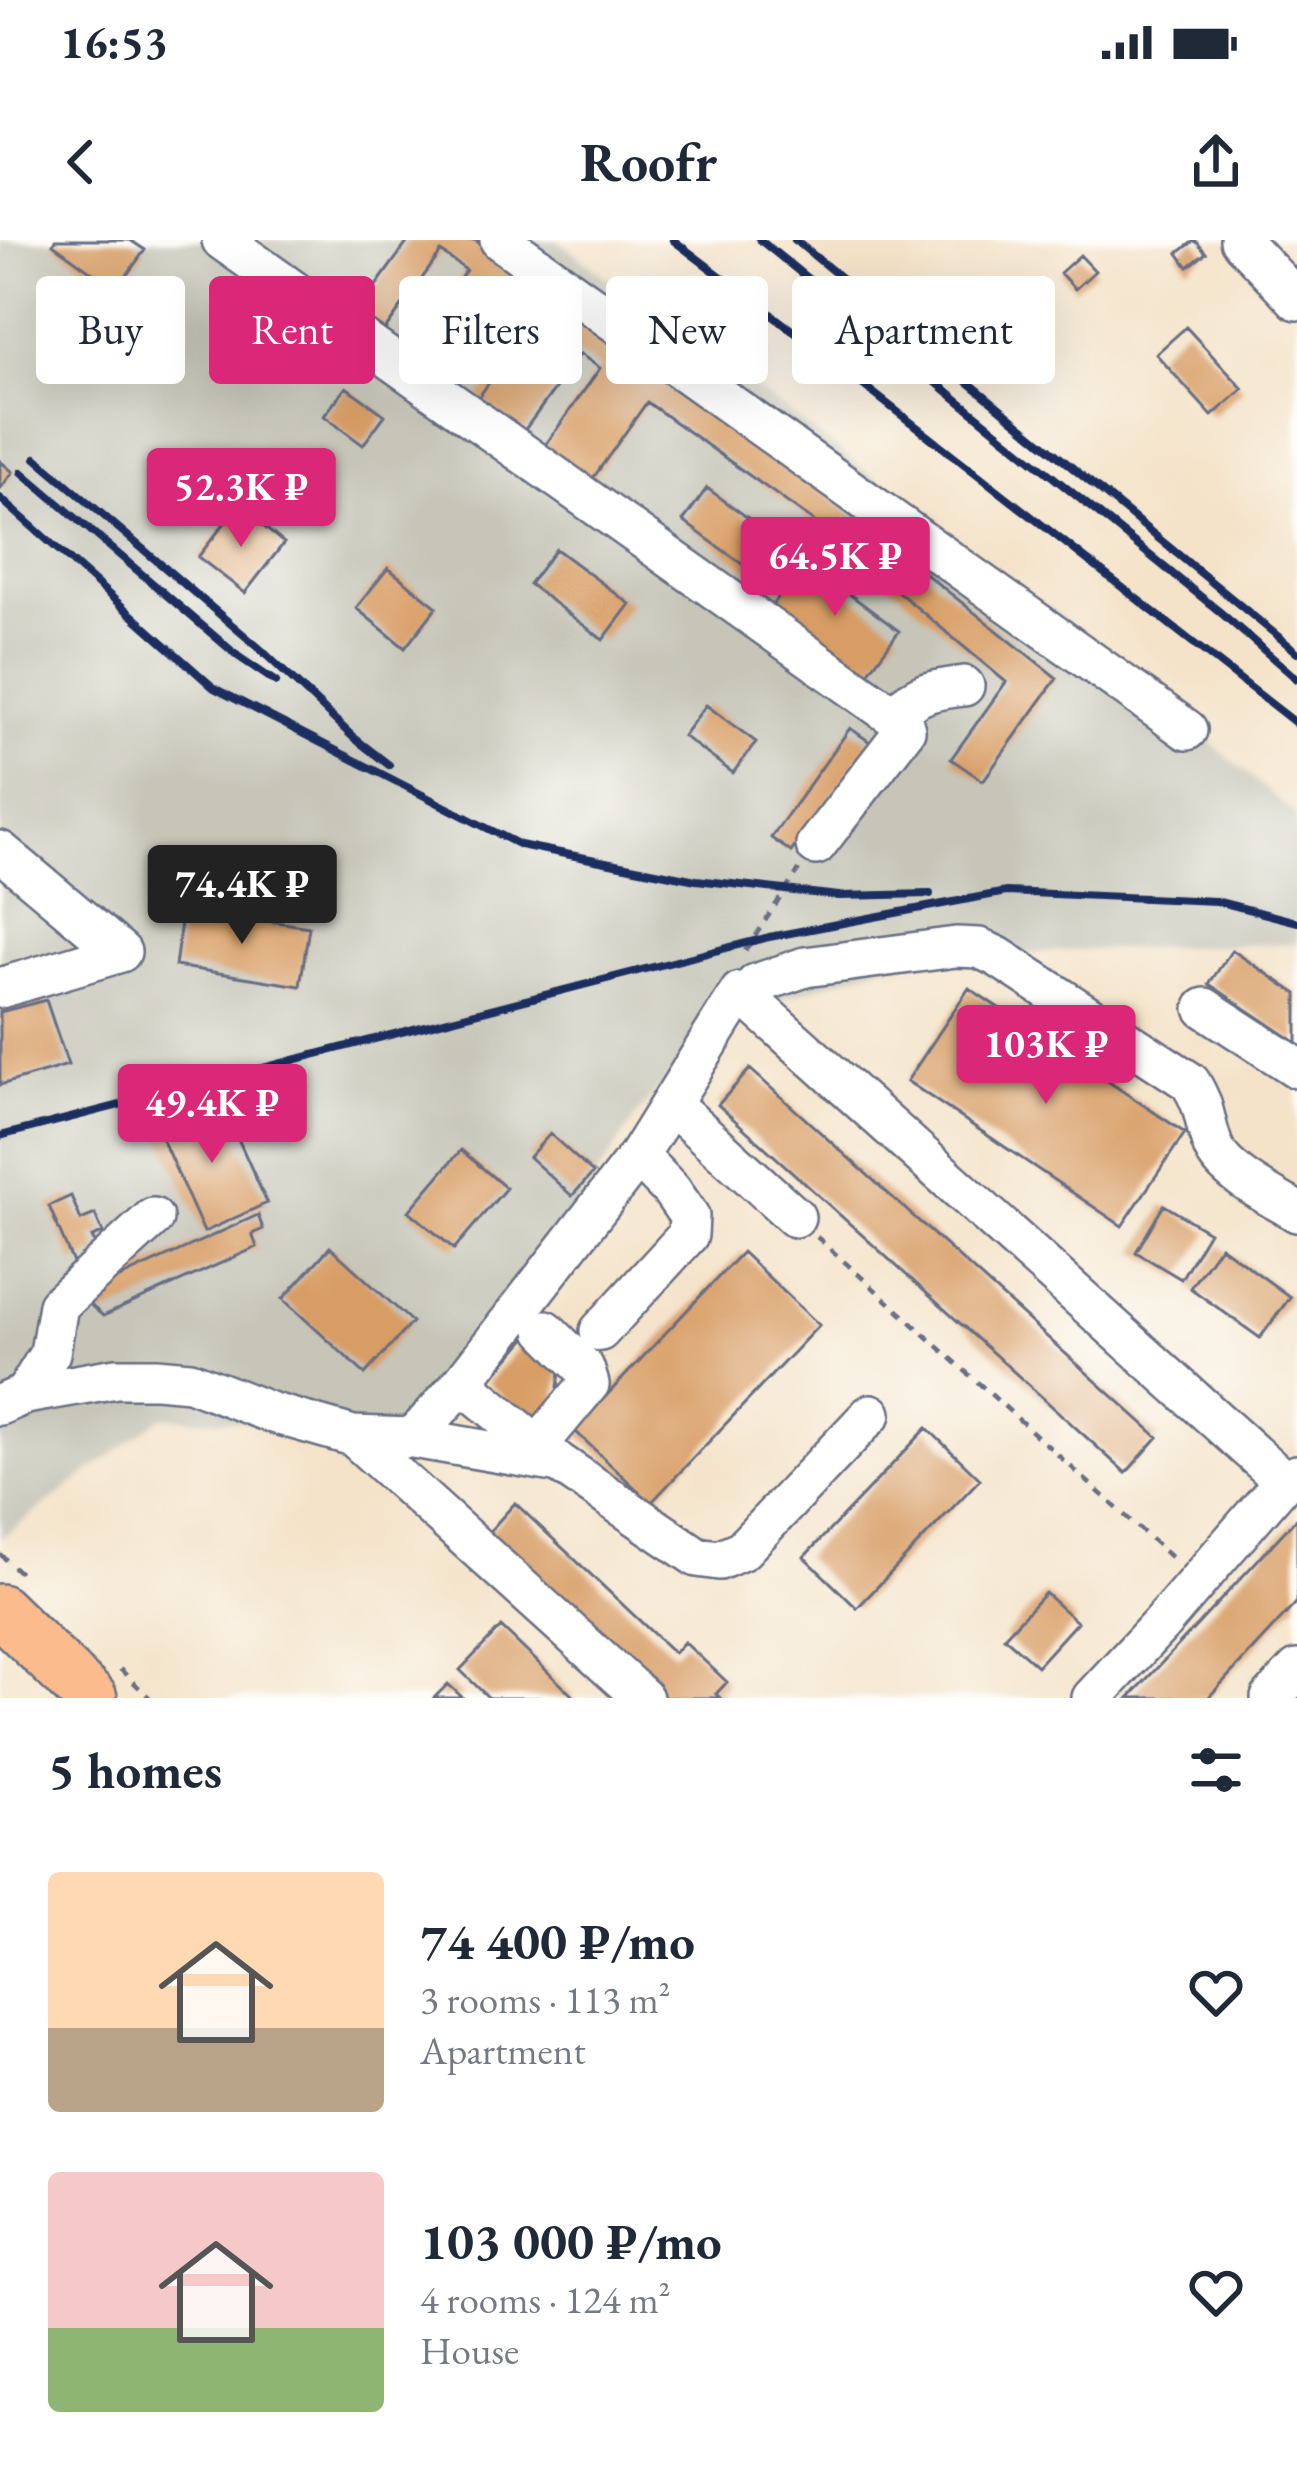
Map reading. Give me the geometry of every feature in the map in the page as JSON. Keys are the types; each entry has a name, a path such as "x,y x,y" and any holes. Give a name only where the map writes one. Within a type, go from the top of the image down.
{"main road":[{"path":"0,1610 91,1698"}],"street":[{"path":"222,240 903,723 905,730 816,845"},
{"path":"500,240 1187,730"},
{"path":"1240,240 1297,299"},
{"path":"893,716 926,691 964,686"},
{"path":"0,851 121,952 0,988"},
{"path":"413,1438 462,1383 638,1156 748,988 805,967 956,947 979,948 998,956 1190,1082 1204,1103 1213,1148 1223,1164 1297,1212"},
{"path":"748,988 1291,1478 1092,1698"},
{"path":"1204,1008 1297,1068"},
{"path":"672,1105 795,1216"},
{"path":"600,1331 688,1234 688,1216 638,1156"},
{"path":"13,1399 50,1353 58,1304 152,1218"},
{"path":"545,1330 584,1367 590,1384 549,1454"},
{"path":"13,1399 116,1378 190,1381 269,1412 352,1436 549,1454"},
{"path":"462,1383 549,1454 697,1557 719,1560 742,1550 871,1414"},
{"path":"352,1436 627,1690"},
{"path":"1271,1698 1297,1670"}],"path":[{"path":"748,988 740,967 744,953 816,845"},
{"path":"795,1216 1198,1582"}],"shaded area":[{"path":"0,240 557,240 606,277 606,384 750,384 1084,634 1297,816 1297,943 1060,951 883,966 717,1020 637,1115 428,1432 162,1417 0,1539"}],"building":[{"path":"55,240 130,240 145,250 126,276 97,276 53,244"},
{"path":"409,240 475,240 524,276 462,276 466,270 441,252 424,276 399,276 399,310 382,334 375,329 375,287"},
{"path":"1195,240 1206,253 1188,267 1178,253"},
{"path":"1080,255 1095,271 1075,289 1060,273"},
{"path":"582,318 606,335 606,384 673,384 835,502 1057,678 983,781 951,759 1006,682 816,523 647,402 591,481 544,447 600,368 582,355"},
{"path":"1186,327 1243,389 1212,416 1156,354"},
{"path":"488,384 558,384 524,431 478,398"},
{"path":"346,387 385,415 363,445 324,416"},
{"path":"0,461 13,472 0,489"},
{"path":"707,488 774,537 750,570 683,521"},
{"path":"238,506 284,543 245,593 198,557"},
{"path":"556,549 630,604 603,640 529,584"},
{"path":"805,561 899,631 865,677 771,607"},
{"path":"388,568 437,607 405,648 356,608"},
{"path":"706,705 756,742 733,773 683,736"},
{"path":"850,728 870,742 791,852 771,838"},
{"path":"183,908 309,927 300,986 175,966"},
{"path":"1232,950 1297,994 1297,1043 1209,984"},
{"path":"969,988 1185,1133 1122,1226 907,1081"},
{"path":"46,1000 68,1065 0,1085 0,1012"},
{"path":"750,1069 1158,1437 1126,1473 718,1105"},
{"path":"221,1101 267,1203 204,1232 158,1130"},
{"path":"550,1134 593,1173 572,1196 529,1157"},
{"path":"461,1150 506,1188 454,1249 409,1211"},
{"path":"71,1196 81,1220 95,1214 103,1233 92,1237 99,1252 73,1263 49,1206"},
{"path":"1164,1205 1209,1232 1181,1279 1136,1252"},
{"path":"258,1215 263,1229 252,1234 257,1247 103,1316 80,1296"},
{"path":"1220,1246 1290,1297 1260,1338 1190,1288"},
{"path":"330,1247 412,1322 365,1374 283,1299"},
{"path":"742,1252 819,1325 651,1503 574,1430"},
{"path":"529,1335 561,1364 555,1410 539,1428 487,1383"},
{"path":"927,1428 980,1479 857,1608 804,1557"},
{"path":"515,1503 674,1653 684,1642 727,1682 716,1694 720,1698 663,1698 488,1533"},
{"path":"1297,1518 1297,1602 1208,1698 1129,1698"},
{"path":"1045,1593 1077,1622 1037,1666 1004,1637"},
{"path":"501,1627 575,1698 489,1698 460,1670"},
{"path":"448,1684 463,1698 434,1698"}],"railway":[{"path":"673,240 1297,724"},
{"path":"760,240 1297,679"},
{"path":"795,240 1297,652"},
{"path":"36,458 389,765"},
{"path":"22,472 239,657 276,682"},
{"path":"0,498 214,688 520,845 696,880 839,896 930,894"},
{"path":"0,1136 769,937 1006,892 1216,901 1297,922"}]}
